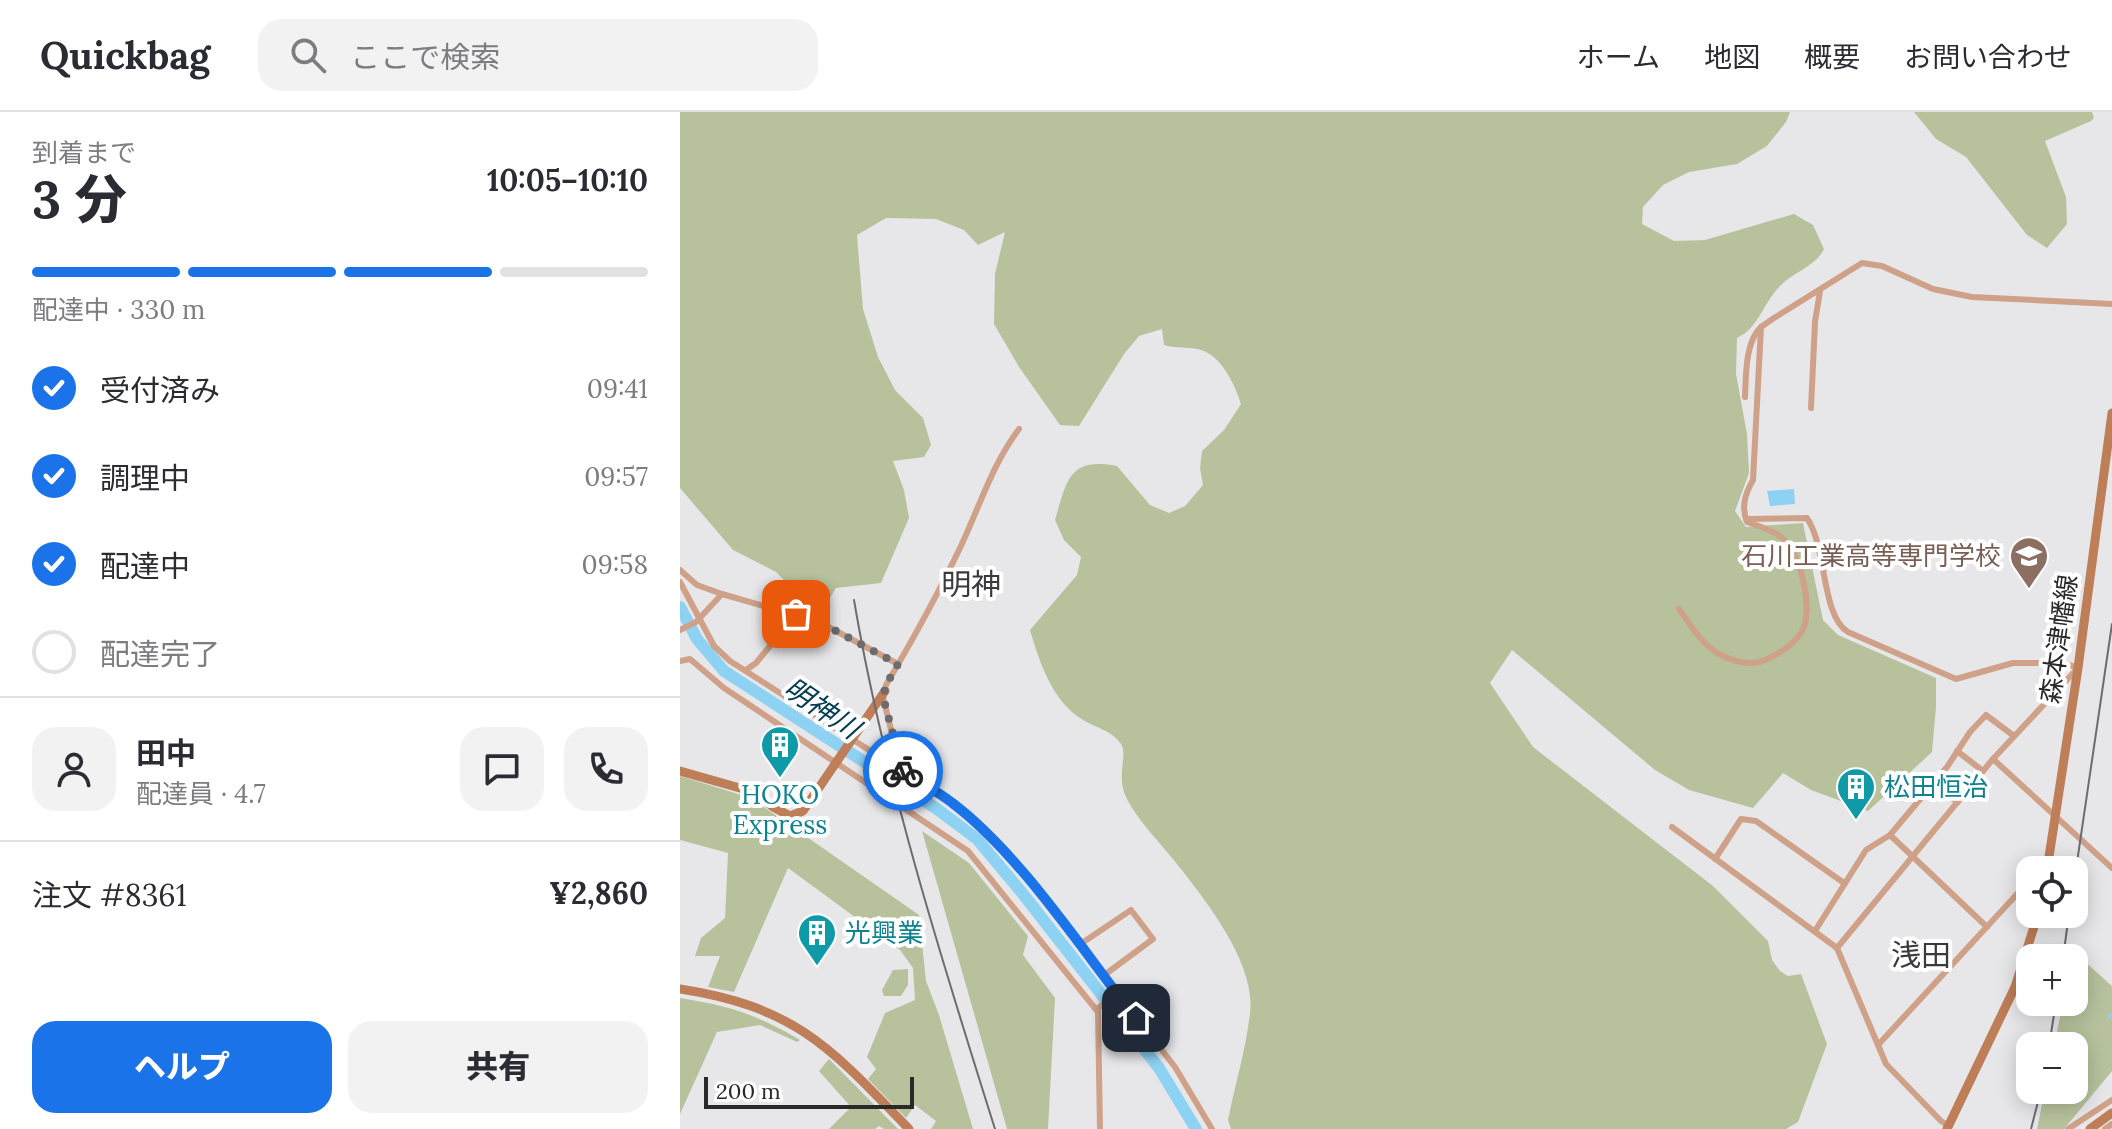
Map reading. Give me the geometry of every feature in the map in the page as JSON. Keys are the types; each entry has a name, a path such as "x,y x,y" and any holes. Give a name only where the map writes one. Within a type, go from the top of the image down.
{"main road":[{"name":"森本津幡線","path":"2049,856 2112,413"},
{"path":"680,771 754,792 790,816 803,811 885,691"},
{"path":"1948,1127 2015,987 2034,928"},
{"path":"680,989 744,1003 797,1026 827,1047 909,1129"},
{"path":"2090,1129 2112,1113"}],"street":[{"path":"1745,397 1746,370 1755,333 1862,263 1882,266 1933,289 1972,297 2112,304"},
{"path":"1811,408 1815,322 1820,291"},
{"path":"1746,519 1744,502 1753,480 1761,327"},
{"path":"901,770 883,697 885,691 959,550 987,482 1019,429"},
{"path":"1746,519 1807,518 1820,551 1831,608 1842,629 1848,632 1956,679 2013,663 2064,663 2078,668 1993,759 1837,948"},
{"path":"1679,609 1717,654 1748,663 1759,662 1775,654 1801,633 1805,621 1802,569 1781,537 1746,519"},
{"path":"680,570 697,585 819,622 898,664"},
{"path":"680,582 697,620 714,646 730,661 955,805 995,842 1183,1079 1212,1129"},
{"path":"680,630 697,620 722,594"},
{"path":"746,670 756,663 796,614"},
{"path":"680,661 690,659 724,688 839,759 968,851 1099,1006 1100,1129"},
{"path":"1815,931 1866,850 1890,835 1986,715 2014,736"},
{"path":"1957,751 1983,771"},
{"path":"1993,759 2112,868"},
{"path":"1932,785 1958,802"},
{"path":"1715,859 1741,819 1756,821 1844,883"},
{"path":"1672,827 1837,948 1886,1064 1948,1127"},
{"path":"1890,835 1987,927"},
{"path":"1878,1045 2016,895"},
{"path":"1079,945 1131,910 1153,939 1103,976"},
{"path":"1099,1006 1114,994"},
{"path":"2068,1129 2112,1100"},
{"path":"2105,1129 2112,1124"}],"green space":[{"path":"680,112 1790,112 1767,146 1737,164 1689,172 1663,185 1643,207 1642,224 1674,241 1705,240 1794,214 1813,225 1824,249 1820,255 1781,285 1756,321 1737,338 1736,374 1747,434 1749,473 1735,511 1746,527 1803,523 1823,620 1838,635 1936,678 1932,752 1868,811 1811,790 1783,773 1753,808 1689,790 1655,770 1512,650 1490,683 1533,747 1713,886 1768,941 1772,960 1780,971 1788,976 1801,974 1827,1044 1798,1122 1786,1129 1231,1129 1228,1120 1250,1013 1246,975 1228,936 1204,900 1126,797 1122,782 1121,744 1108,732 1080,718 1062,701 1042,667 1030,630 1077,575 1081,557 1064,540 1055,520 1072,475 1088,465 1117,466 1150,505 1169,513 1185,506 1203,485 1200,468 1202,451 1224,430 1241,404 1232,381 1217,360 1204,351 1164,345 1162,329 1139,336 1124,354 1079,426 1060,425 1019,367 994,324 995,274 1005,232 978,245 964,230 936,219 886,218 857,235 863,309 878,357 895,390 923,418 931,445 924,457 893,461 904,490 909,518 881,583 836,588 824,608 806,603 776,572 733,550 680,488"},
{"path":"1914,112 2092,112 2094,118 2091,121 2045,141 2066,197 2067,224 2047,248 2027,235 1966,157 1936,139"},
{"path":"680,776 751,798 919,915 926,981 973,1129 931,1129 936,1121 915,1105 906,1118 868,1079 876,1069 867,1057 885,1013 915,1000 913,968 900,950 788,868 734,992 708,987 720,956 695,956 701,938 725,918 728,853 680,840"},
{"path":"922,831 969,863 1028,936 1023,955 1055,998 1048,1129 1007,1129"},
{"path":"2088,965 2112,986 2112,1071 2088,1100 2088,1032 2057,1032 2060,1016 2088,1016"},
{"path":"908,969 908,985 901,996 884,996 882,990 893,970"},
{"path":"680,998 742,1012 800,1040 797,1042 760,1025 717,1032 680,1114"},
{"path":"829,1059 898,1129 879,1126 875,1129 829,1129 851,1107 819,1071"},
{"path":"2042,1104 2085,1104 2064,1129 2037,1129"}],"water":[{"path":"1794,489 1795,504 1770,506 1767,491"}],"waterway":[{"name":"明神川","path":"680,607 697,639 724,671 937,809 977,839 1159,1068 1196,1129"},
{"path":"2108,1019 2112,1013"}],"railway":[{"path":"854,600 866,667 898,800 995,1129"},
{"path":"2078,856 2112,624"},
{"path":"2065,944 2067,928"},
{"path":"2051,1032 2054,1016"},
{"path":"2031,1129 2037,1104"}],"way so far":[{"path":"796,614 819,622 898,664 883,697 903,771"}],"place":[{"name":"石川工業高等専門学校","path":"2029,590"},
{"name":"HOKO Express","path":"780,779"},
{"name":"松田恒治","path":"1856,821"},
{"name":"光興業","path":"817,967"}],"district":[{"name":"明神","path":"971,585"},
{"name":"浅田","path":"1921,956"}],"route":[{"path":"903,771 955,805 995,842 1136,1018"}]}
